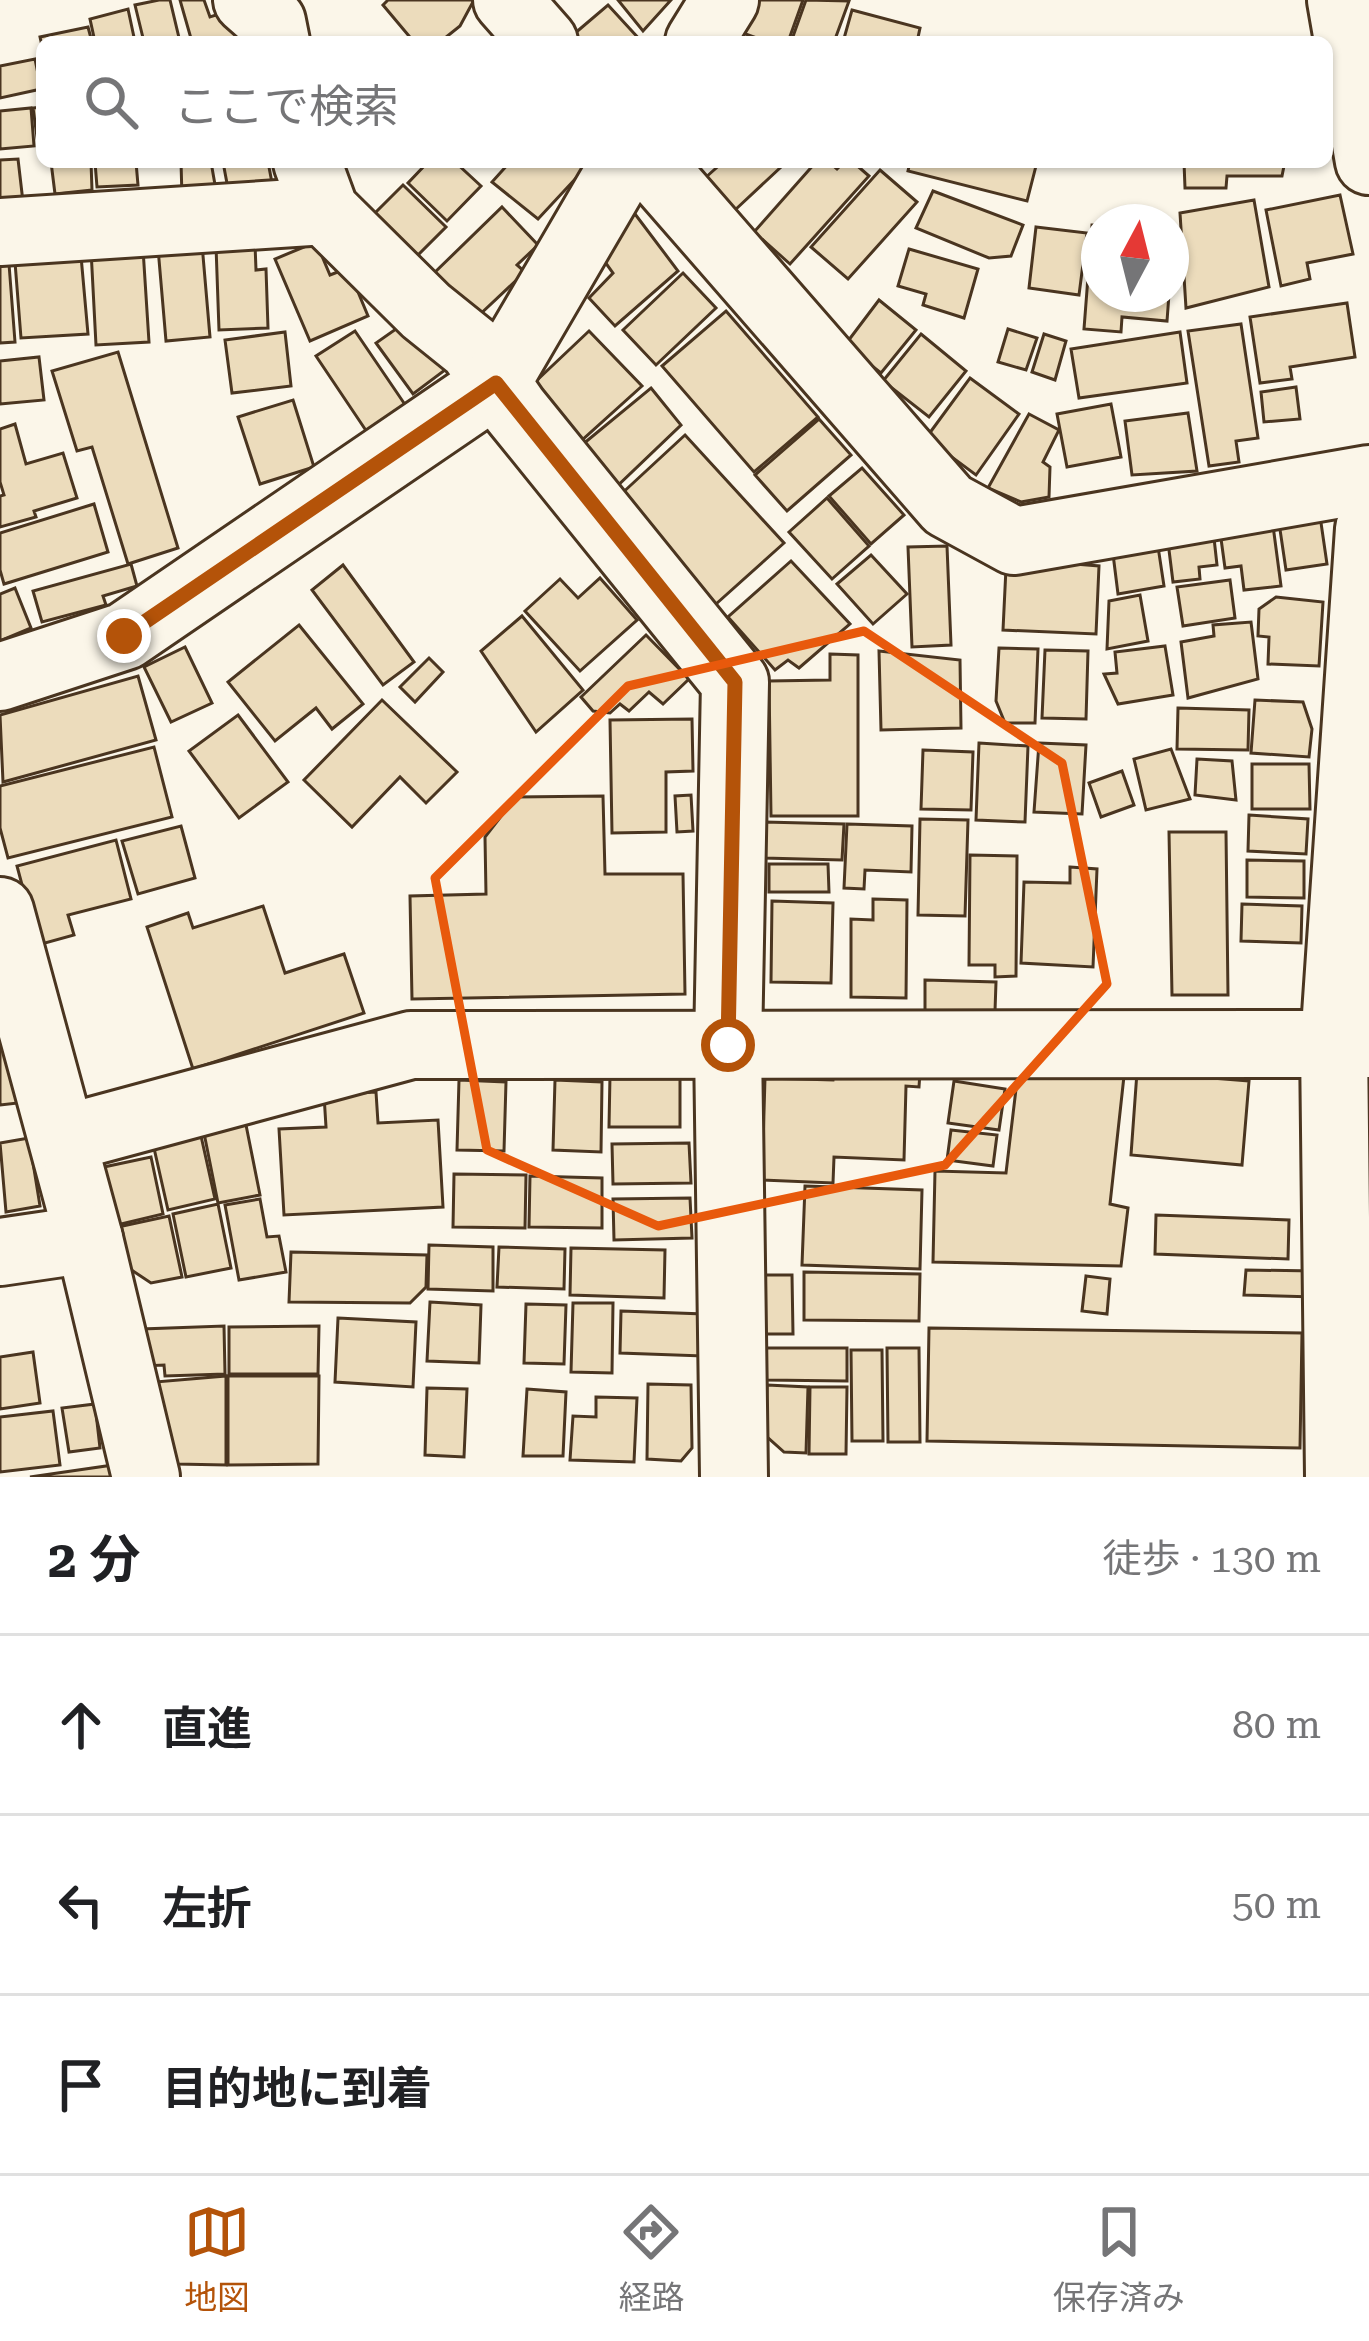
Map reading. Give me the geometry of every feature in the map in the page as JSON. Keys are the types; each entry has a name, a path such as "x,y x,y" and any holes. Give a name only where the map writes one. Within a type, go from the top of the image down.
{"street":[{"path":"247,0 272,22 275,36"},
{"path":"507,0 539,36"},
{"path":"703,36 725,0"},
{"path":"1341,0 1369,161"},
{"path":"0,676 124,636 496,383 621,168"},
{"path":"654,168 948,505 1014,541 1369,479"},
{"path":"0,232 316,187 426,311 472,348 735,682 728,1045 734,1477"},
{"path":"1339,1477 1369,529"},
{"path":"0,911 89,1239 146,1477"},
{"path":"63,1139 411,1045 1352,1044"},
{"path":"0,1252 89,1239"}],"highlighted area":[{"path":"864,631 1062,763 1107,984 945,1165 658,1226 487,1150 435,878 628,686"}],"building":[{"path":"170,0 179,36 143,36 135,5"},
{"path":"180,0 204,0 210,17 232,10 239,36 190,36"},
{"path":"388,0 474,0 460,26 448,36 409,36 383,5"},
{"path":"618,0 671,0 643,31"},
{"path":"752,0 803,0 790,36 740,32"},
{"path":"806,0 849,1 836,36 793,36"},
{"path":"608,5 636,36 576,36"},
{"path":"128,9 134,36 94,36 90,19"},
{"path":"852,10 920,28 918,36 845,36"},
{"path":"88,27 90,36 45,36"},
{"path":"35,59 36,90 0,98 0,66"},
{"path":"31,108 34,146 0,149 0,111"},
{"path":"18,159 23,202 0,204 0,160"},
{"path":"52,168 91,168 92,190 55,194"},
{"path":"95,168 137,168 138,185 97,187"},
{"path":"181,168 212,168 217,196 182,197"},
{"path":"224,168 269,168 273,188 229,194"},
{"path":"422,168 462,168 481,186 447,221 408,183"},
{"path":"505,168 585,168 538,219 492,182"},
{"path":"716,168 780,168 735,210 705,178"},
{"path":"811,168 860,168 869,176 790,264 754,232"},
{"path":"909,168 1035,168 1027,201"},
{"path":"1184,168 1284,168 1282,176 1227,176 1226,188 1185,188"},
{"path":"880,170 917,202 848,279 811,247"},
{"path":"403,185 446,227 414,259 371,217"},
{"path":"933,191 1023,225 1011,256 989,258 916,228"},
{"path":"1340,195 1353,254 1307,263 1310,279 1281,286 1266,210"},
{"path":"1254,200 1269,287 1189,307 1189,211"},
{"path":"502,207 538,245 517,265 525,272 474,320 431,276"},
{"path":"635,214 678,271 615,326 589,298 613,273 605,262 619,227"},
{"path":"1036,227 1081,232 1079,295 1029,288"},
{"path":"316,242 330,275 348,268 368,316 310,341 275,259"},
{"path":"202,244 210,337 166,341 158,248"},
{"path":"255,244 256,270 266,269 268,328 219,330 216,246"},
{"path":"143,249 149,342 96,345 91,250"},
{"path":"909,249 978,269 964,318 923,305 926,294 898,286"},
{"path":"81,256 88,334 21,338 15,262"},
{"path":"9,264 15,342 0,343 0,265"},
{"path":"683,273 716,308 656,365 623,330"},
{"path":"879,300 916,330 881,373 845,345"},
{"path":"1347,303 1355,357 1290,367 1292,379 1260,383 1250,317"},
{"path":"726,311 818,417 754,472 662,366"},
{"path":"1085,312 1168,312 1167,321 1122,317 1121,332 1084,329"},
{"path":"413,317 449,367 413,394 376,343"},
{"path":"1241,324 1258,438 1236,441 1239,462 1209,466 1188,331"},
{"path":"1008,329 1037,338 1026,370 998,362"},
{"path":"355,331 406,406 367,432 316,356"},
{"path":"589,331 642,386 582,440 533,384"},
{"path":"285,332 291,386 232,393 225,340"},
{"path":"1180,332 1187,383 1079,398 1071,349"},
{"path":"921,334 966,371 929,417 883,381"},
{"path":"1044,334 1066,341 1055,380 1032,372"},
{"path":"118,352 178,548 128,564 92,447 77,451 52,371"},
{"path":"39,357 44,400 0,404 0,361"},
{"path":"970,378 1019,414 976,475 926,438"},
{"path":"1296,387 1300,419 1264,422 1261,392"},
{"path":"651,388 681,425 612,491 577,449"},
{"path":"293,400 314,467 260,484 238,417"},
{"path":"1111,404 1121,457 1067,467 1057,414"},
{"path":"1188,413 1197,471 1132,475 1125,421"},
{"path":"1029,414 1059,430 1043,462 1050,467 1049,497 1021,502 988,488"},
{"path":"819,419 851,455 787,511 755,475"},
{"path":"15,424 26,464 63,453 77,498 0,527 0,496 4,495 0,429"},
{"path":"685,435 784,543 716,604 618,497"},
{"path":"862,468 904,515 871,544 829,496"},
{"path":"827,498 869,546 832,579 789,532"},
{"path":"94,504 108,552 4,584 0,533"},
{"path":"1319,509 1327,564 1286,570 1278,516"},
{"path":"1272,518 1281,586 1244,590 1241,566 1225,568 1219,524"},
{"path":"1213,529 1217,565 1199,567 1200,579 1173,582 1167,534"},
{"path":"1157,540 1164,586 1118,594 1112,546"},
{"path":"947,546 951,645 912,647 908,547"},
{"path":"871,555 907,594 873,624 837,584"},
{"path":"1026,560 1099,566 1096,634 1003,630 1006,568"},
{"path":"791,561 850,624 799,668 788,660 775,670 728,617"},
{"path":"131,564 137,586 103,596 106,605 42,622 33,591"},
{"path":"343,565 414,662 383,685 312,590"},
{"path":"600,578 637,620 580,671 525,611 560,579 578,598"},
{"path":"1230,580 1235,618 1183,626 1177,587"},
{"path":"15,588 31,628 0,641 0,594"},
{"path":"1140,595 1148,641 1107,649 1109,601"},
{"path":"1276,597 1323,602 1319,666 1268,664 1269,637 1258,636 1259,609"},
{"path":"522,616 583,690 536,732 481,651"},
{"path":"1251,622 1258,679 1188,698 1181,642 1214,636 1213,625"},
{"path":"299,625 363,704 332,729 316,708 275,741 228,682"},
{"path":"646,635 689,679 663,704 649,692 629,711 620,704 610,713 593,711 581,697"},
{"path":"1165,646 1173,695 1118,704 1104,674 1117,673 1115,652"},
{"path":"185,647 212,703 171,722 144,667"},
{"path":"999,648 1038,649 1035,723 1005,723 996,701"},
{"path":"1045,650 1088,651 1086,719 1042,718"},
{"path":"879,651 960,660 961,728 881,730"},
{"path":"830,654 858,655 858,816 771,816 769,681 830,680"},
{"path":"429,658 443,672 415,702 400,687"},
{"path":"138,676 156,740 3,782 0,715"},
{"path":"382,700 457,772 426,803 400,777 352,827 304,780"},
{"path":"1255,700 1303,702 1312,729 1309,757 1251,753"},
{"path":"1178,708 1249,710 1248,750 1177,749"},
{"path":"238,715 288,782 239,818 189,751"},
{"path":"692,719 693,771 666,772 666,832 612,833 610,720"},
{"path":"979,743 1028,746 1025,822 976,820"},
{"path":"1039,743 1086,745 1082,814 1034,812"},
{"path":"154,747 172,817 8,858 0,828 0,786"},
{"path":"1171,749 1190,799 1146,810 1134,759"},
{"path":"923,750 973,752 971,810 921,809"},
{"path":"1197,759 1232,761 1236,800 1195,795"},
{"path":"1252,764 1309,764 1310,809 1252,809"},
{"path":"1122,771 1134,805 1101,817 1089,783"},
{"path":"691,795 693,831 677,832 675,796"},
{"path":"603,796 605,874 683,874 685,994 412,999 410,896 486,894 485,837 516,797"},
{"path":"1249,815 1308,819 1306,854 1248,851"},
{"path":"920,819 968,820 965,916 918,915"},
{"path":"764,822 844,824 842,860 763,858"},
{"path":"847,824 912,826 911,872 865,870 864,889 844,888"},
{"path":"181,826 195,878 138,894 122,841"},
{"path":"1169,832 1226,832 1228,995 1172,995"},
{"path":"116,840 131,899 68,915 74,935 38,945 17,866"},
{"path":"970,855 1017,856 1016,976 995,977 995,965 969,965"},
{"path":"1247,860 1304,861 1304,898 1247,897"},
{"path":"769,864 828,864 829,892 769,892"},
{"path":"1070,867 1097,869 1093,967 1021,963 1024,882 1070,883"},
{"path":"873,899 907,900 906,998 851,997 851,919 873,920"},
{"path":"772,901 833,903 831,983 771,982"},
{"path":"1242,904 1302,906 1301,943 1241,941"},
{"path":"263,906 285,973 344,954 364,1013 193,1069 147,927 188,913 193,928"},
{"path":"925,980 996,982 995,1011 925,1011"},
{"path":"11,1044 18,1103 0,1105 0,1046"},
{"path":"1019,1064 1124,1076 1110,1204 1128,1208 1121,1266 933,1262 935,1171 1006,1173"},
{"path":"834,1069 920,1072 919,1087 906,1086 904,1160 834,1157 833,1183 762,1180 765,1078 833,1080"},
{"path":"1137,1072 1249,1081 1242,1165 1131,1155"},
{"path":"610,1075 680,1077 680,1127 609,1127"},
{"path":"459,1080 506,1082 504,1151 457,1150"},
{"path":"555,1080 602,1082 601,1152 553,1150"},
{"path":"954,1081 1005,1089 999,1130 948,1123"},
{"path":"376,1092 378,1123 438,1120 443,1207 284,1215 279,1129 326,1127 324,1095"},
{"path":"246,1125 260,1195 218,1203 204,1133"},
{"path":"951,1130 997,1135 993,1166 947,1160"},
{"path":"201,1136 215,1199 168,1210 154,1148"},
{"path":"29,1138 40,1206 6,1212 0,1143"},
{"path":"689,1143 691,1183 613,1184 612,1144"},
{"path":"151,1157 163,1214 117,1225 104,1167"},
{"path":"454,1174 526,1175 525,1228 453,1227"},
{"path":"530,1176 602,1178 602,1228 529,1227"},
{"path":"805,1186 922,1190 920,1269 802,1265"},
{"path":"690,1198 692,1238 614,1240 613,1199"},
{"path":"260,1199 267,1237 279,1236 286,1272 239,1280 225,1205"},
{"path":"218,1204 231,1268 186,1277 173,1214"},
{"path":"1156,1215 1289,1220 1288,1259 1155,1254"},
{"path":"169,1216 182,1277 151,1283 127,1267 118,1227"},
{"path":"429,1245 493,1247 493,1291 428,1289"},
{"path":"499,1247 565,1249 564,1289 497,1287"},
{"path":"571,1248 665,1250 664,1298 570,1295"},
{"path":"291,1252 427,1255 426,1287 410,1303 289,1302"},
{"path":"1246,1270 1315,1271 1315,1297 1244,1295"},
{"path":"804,1272 920,1274 919,1321 804,1320"},
{"path":"759,1275 792,1275 793,1334 759,1334"},
{"path":"1086,1276 1110,1279 1107,1314 1082,1311"},
{"path":"430,1302 481,1305 479,1363 427,1361"},
{"path":"573,1303 613,1303 612,1373 571,1372"},
{"path":"526,1304 566,1305 564,1364 524,1363"},
{"path":"621,1311 704,1314 703,1356 620,1353"},
{"path":"338,1318 416,1322 413,1387 335,1382"},
{"path":"224,1326 225,1374 165,1376 164,1365 143,1366 142,1329"},
{"path":"319,1326 318,1374 229,1374 229,1327"},
{"path":"929,1328 1302,1333 1300,1448 927,1441"},
{"path":"766,1348 847,1348 847,1381 766,1380"},
{"path":"887,1348 919,1348 920,1442 888,1442"},
{"path":"851,1350 882,1350 883,1441 852,1441"},
{"path":"33,1352 40,1403 0,1409 0,1357"},
{"path":"226,1376 226,1465 176,1464 155,1382"},
{"path":"228,1376 319,1376 318,1464 228,1465"},
{"path":"648,1384 691,1385 692,1448 681,1461 647,1459"},
{"path":"767,1385 808,1387 806,1453 784,1452 765,1435"},
{"path":"810,1387 847,1387 846,1454 809,1454"},
{"path":"427,1388 467,1389 464,1457 425,1455"},
{"path":"527,1389 566,1392 563,1456 523,1456"},
{"path":"596,1397 637,1398 634,1462 570,1460 573,1416 596,1417"},
{"path":"95,1404 100,1448 69,1452 62,1408"},
{"path":"53,1411 60,1465 0,1472 0,1417"},
{"path":"113,1465 115,1477 30,1477"}],"route":[{"path":"124,636 496,383 735,682 728,1045"}]}
